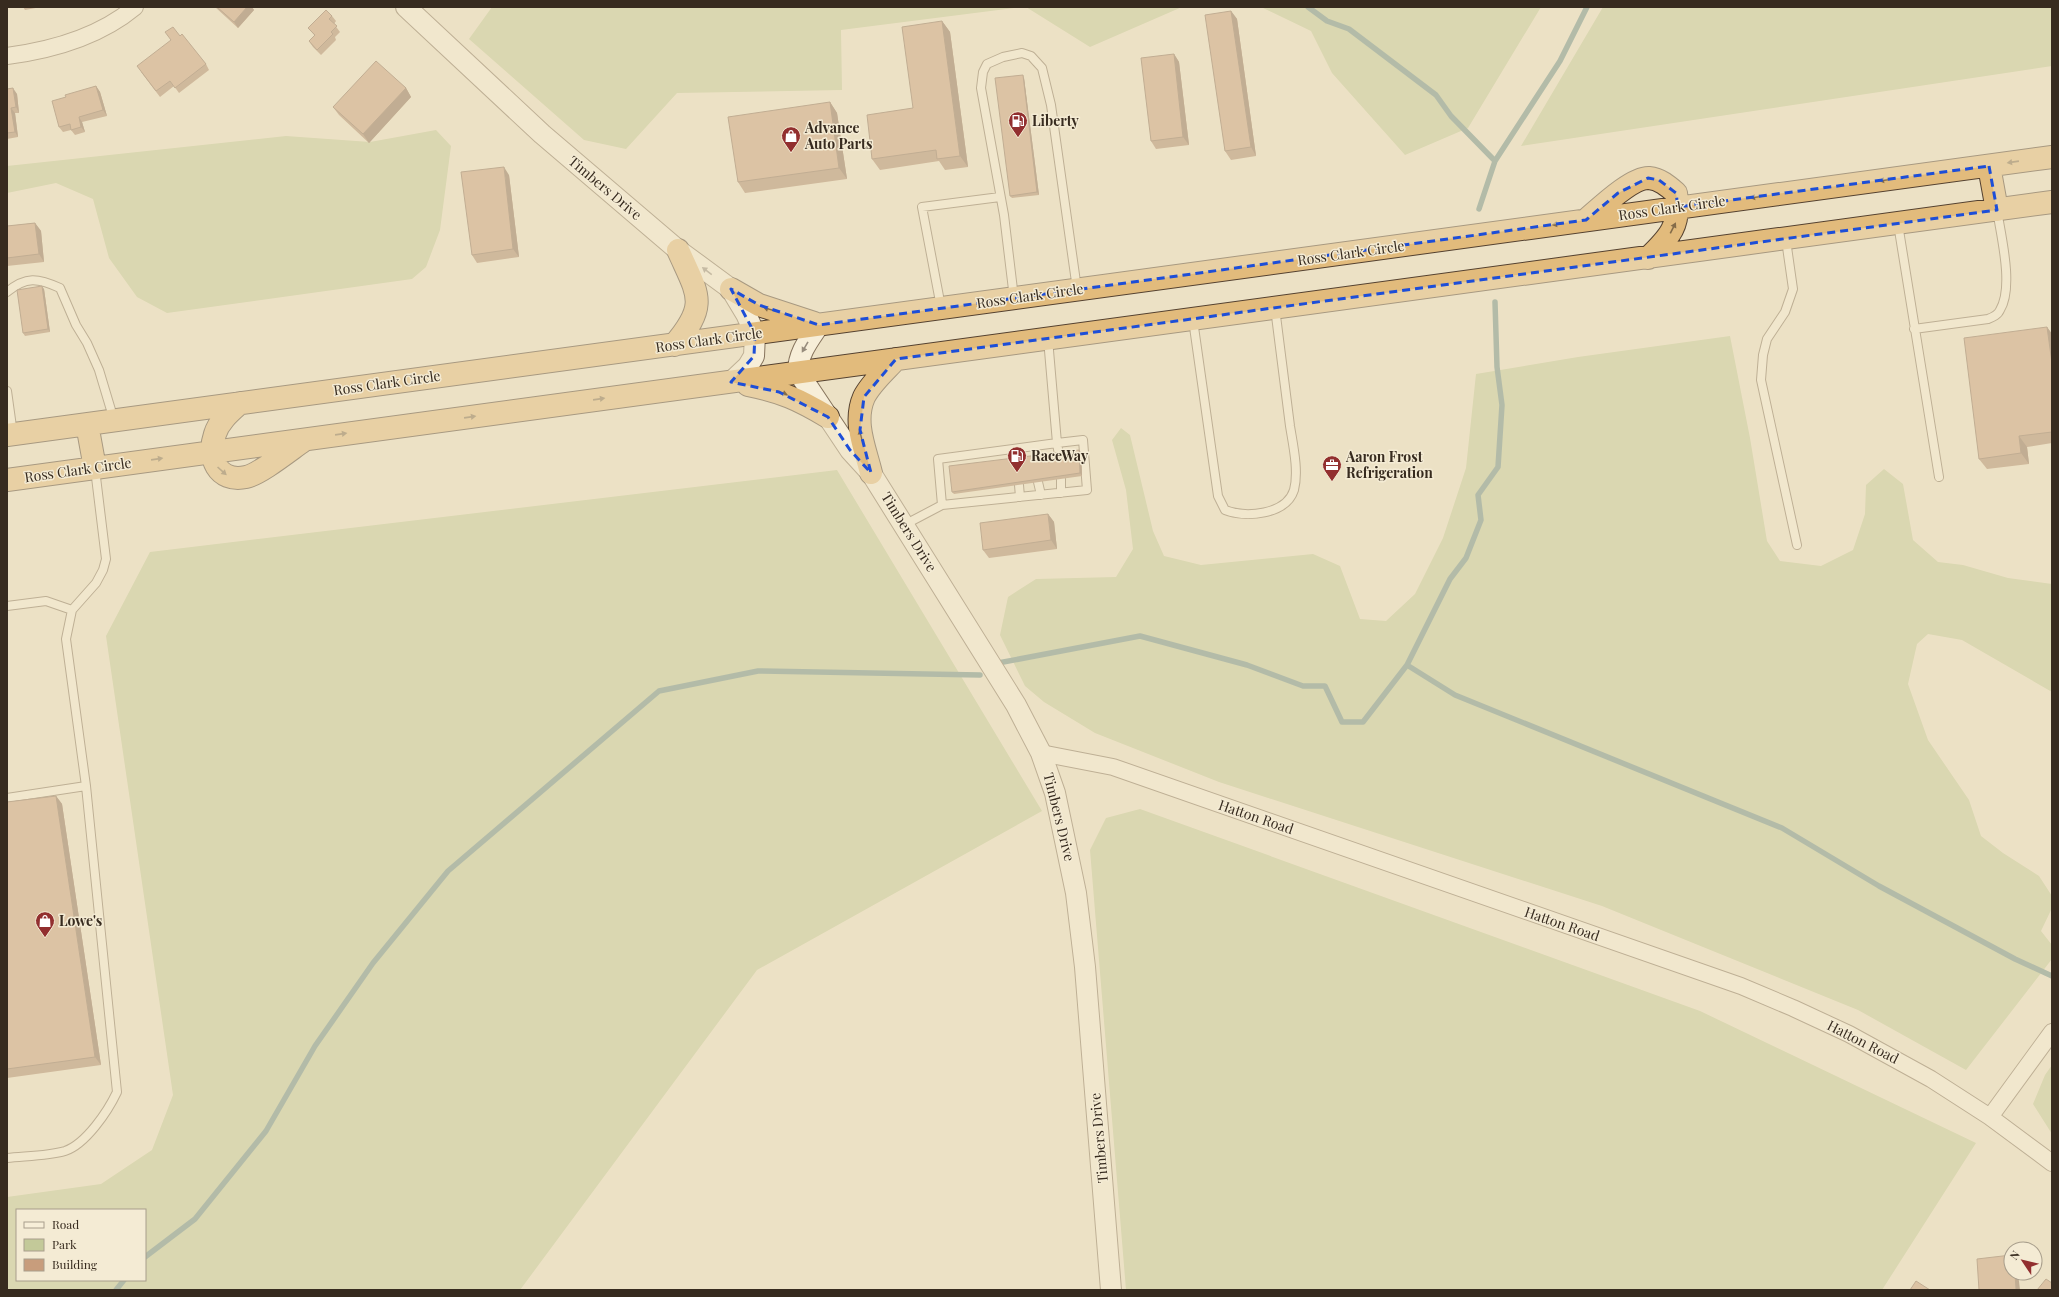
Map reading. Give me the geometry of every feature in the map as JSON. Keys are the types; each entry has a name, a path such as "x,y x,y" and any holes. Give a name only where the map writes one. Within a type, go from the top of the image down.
{"highway":[{"name":"Ross Clark Circle","path":"10,434 2052,157"},
{"path":"1989,166 1997,210"},
{"path":"1586,220 1618,194 1639,180 1648,178 1659,180 1676,193 1678,207 1675,226 1666,240 1648,258"},
{"name":"Ross Clark Circle","path":"7,480 2052,202"},
{"path":"674,345 689,327 696,310 697,298 697,292 678,250"},
{"path":"731,290 759,306 819,325"},
{"path":"871,473 860,430 860,414 864,397 871,386 896,359"},
{"path":"731,382 779,392 802,401 828,417"},
{"path":"240,403 226,416 215,433 211,452 218,469 226,475 246,477 257,472 306,439"},
{"path":"87,424 95,468"}],"street":[{"path":"7,56 40,52 91,34 121,19 135,7"},
{"name":"Timbers Drive","path":"406,7 542,134 678,250 731,290 746,314 755,334 754,356 748,366 731,382"},
{"path":"798,372 798,361 803,348 819,325"},
{"name":"Timbers Drive","path":"798,372 850,450 871,473 1016,705 1041,753 1055,792 1076,893 1085,966 1111,1290"},
{"name":"Hatton Road","path":"1041,753 1113,768 1740,986 1849,1034 1931,1079 1990,1117 2052,1163"},
{"path":"1990,1117 2052,1032"}],"lane":[{"path":"1014,298 1000,197 982,88 983,72 987,64 1003,57 1022,53 1031,56 1042,68 1051,104 1077,290"},
{"path":"941,308 922,207 1000,197"},
{"path":"1914,329 1988,319 1996,315 2001,309 2007,278 1997,210"},
{"path":"1898,224 1939,477"},
{"path":"1786,239 1793,289 1785,312 1767,339 1763,355 1761,380 1797,544"},
{"path":"7,292 18,282 42,280 60,288 76,325 87,343 99,370 114,420"},
{"path":"1193,319 1218,496 1225,510 1236,514 1250,514 1277,509 1285,505 1294,489 1295,476 1292,438 1275,307"},
{"path":"1048,338 1058,455"},
{"path":"7,391 10,434"},
{"path":"904,525 942,505 1087,490 1083,440 970,458 938,459 942,505"},
{"path":"7,1158 66,1150 84,1138 107,1112 117,1092 86,786 66,639 72,610 96,583 103,570 106,559 95,468"},
{"path":"1061,479 1061,493"},
{"path":"1038,482 1041,495"},
{"path":"1019,485 1020,497"},
{"path":"995,488 996,500"},
{"path":"971,492 972,502"},
{"path":"7,606 46,601 72,610"},
{"path":"7,798 86,786"}],"highlighted area":[{"path":"1989,166 1997,210 896,359 864,397 860,430 871,473 850,450 828,417 779,392 731,382 754,356 755,334 731,289 759,305 819,325 1586,220 1618,193 1648,178 1659,180 1676,193 1678,207"}],"green space":[{"path":"492,7 1021,7 841,30 842,90 677,93 626,149 584,140 469,39"},
{"path":"1026,7 1182,7 1090,47"},
{"path":"1261,7 1541,7 1468,128 1405,155 1332,73 1311,31"},
{"path":"1603,7 2052,7 2052,66 1521,146"},
{"path":"436,130 451,146 440,230 426,267 412,279 167,313 137,297 109,258 93,199 56,183 7,193 7,166 286,136 370,142"},
{"path":"1730,336 1750,438 1767,541 1780,561 1821,566 1853,550 1865,514 1866,485 1884,469 1903,484 1913,540 1938,562 1963,565 2008,578 2052,584 2052,692 1962,640 1928,634 1917,644 1908,684 1928,740 1969,800 1981,836 2003,853 2039,876 2052,896 2052,908 2041,931 2052,945 2052,959 1966,1070 1858,1010 1602,906 1219,782 1095,733 1044,702 1025,686 1000,635 1008,597 1036,579 1116,577 1133,549 1126,490 1112,440 1121,428 1130,435 1153,531 1164,556 1201,565 1313,554 1340,566 1360,619 1386,621 1415,594 1443,538 1466,468 1476,374 1578,357"},
{"path":"837,470 1042,811 757,970 520,1290 7,1290 7,1197 101,1184 152,1150 173,1095 106,636 150,552"},
{"path":"1140,809 1700,1011 1976,1143 1882,1290 1126,1290 1090,850 1106,818"},
{"path":"2052,1065 2052,1134 2033,1104 2045,1075"}],"building":[{"path":"217,7 247,7 234,22"},
{"path":"326,10 332,16 329,19 337,26 331,32 333,34 317,50 309,41 315,35 308,28"},
{"path":"1231,11 1251,147 1225,151 1205,15"},
{"path":"942,21 960,156 937,159 936,150 872,159 867,115 913,108 902,27"},
{"path":"173,27 180,36 182,34 206,64 175,88 170,81 156,91 137,66 171,40 165,32"},
{"path":"1174,54 1183,137 1151,141 1141,58"},
{"path":"376,61 406,88 363,134 333,107"},
{"name":"Liberty","path":"1023,75 1037,192 1010,196 995,78"},
{"path":"96,86 103,110 79,117 81,127 71,130 70,124 59,127 52,101 66,97 65,95"},
{"path":"13,88 16,107 11,108 15,132 7,133 7,89"},
{"name":"Advance Auto Parts","path":"830,102 839,168 738,182 728,117"},
{"path":"504,167 513,249 472,255 461,172"},
{"path":"35,223 39,254 7,258 7,226"},
{"path":"42,286 48,329 23,333 17,290"},
{"path":"2047,327 2052,363 2052,432 2019,436 2021,453 1979,459 1964,338"},
{"name":"RaceWay","path":"1079,450 1080,473 952,492 949,466"},
{"path":"1048,514 1051,540 983,550 980,523"},
{"name":"Lowe's","path":"56,796 95,1057 7,1069 7,802"},
{"path":"2003,1256 2003,1281 2015,1281 2016,1290 1979,1290 1977,1259"},
{"path":"2046,1279 2052,1283 2052,1290 2037,1290"},
{"path":"1916,1281 1930,1290 1910,1290"}],"waterway":[{"path":"1308,7 1327,21 1349,29 1436,95 1451,116 1495,161"},
{"path":"1479,209 1495,161 1560,61 1587,7"},
{"path":"998,663 1140,636 1247,665 1303,686 1325,686 1342,722 1363,722 1407,665 1450,579 1466,558 1481,520 1478,495 1498,467 1502,405 1497,367 1495,302"},
{"path":"1407,665 1455,695 1782,828 1879,886 2015,959 2052,976"},
{"path":"146,1256 195,1219 266,1131 315,1046 373,963 448,871 659,691 758,671 980,675"},
{"path":"116,1290 123,1281"}],"place":[{"name":"Liberty","path":"1018,138"},
{"name":"Advance Auto Parts","path":"791,153"},
{"name":"RaceWay","path":"1017,473"},
{"name":"Aaron Frost Refrigeration","path":"1332,482"},
{"name":"Lowe's","path":"45,938"}]}
